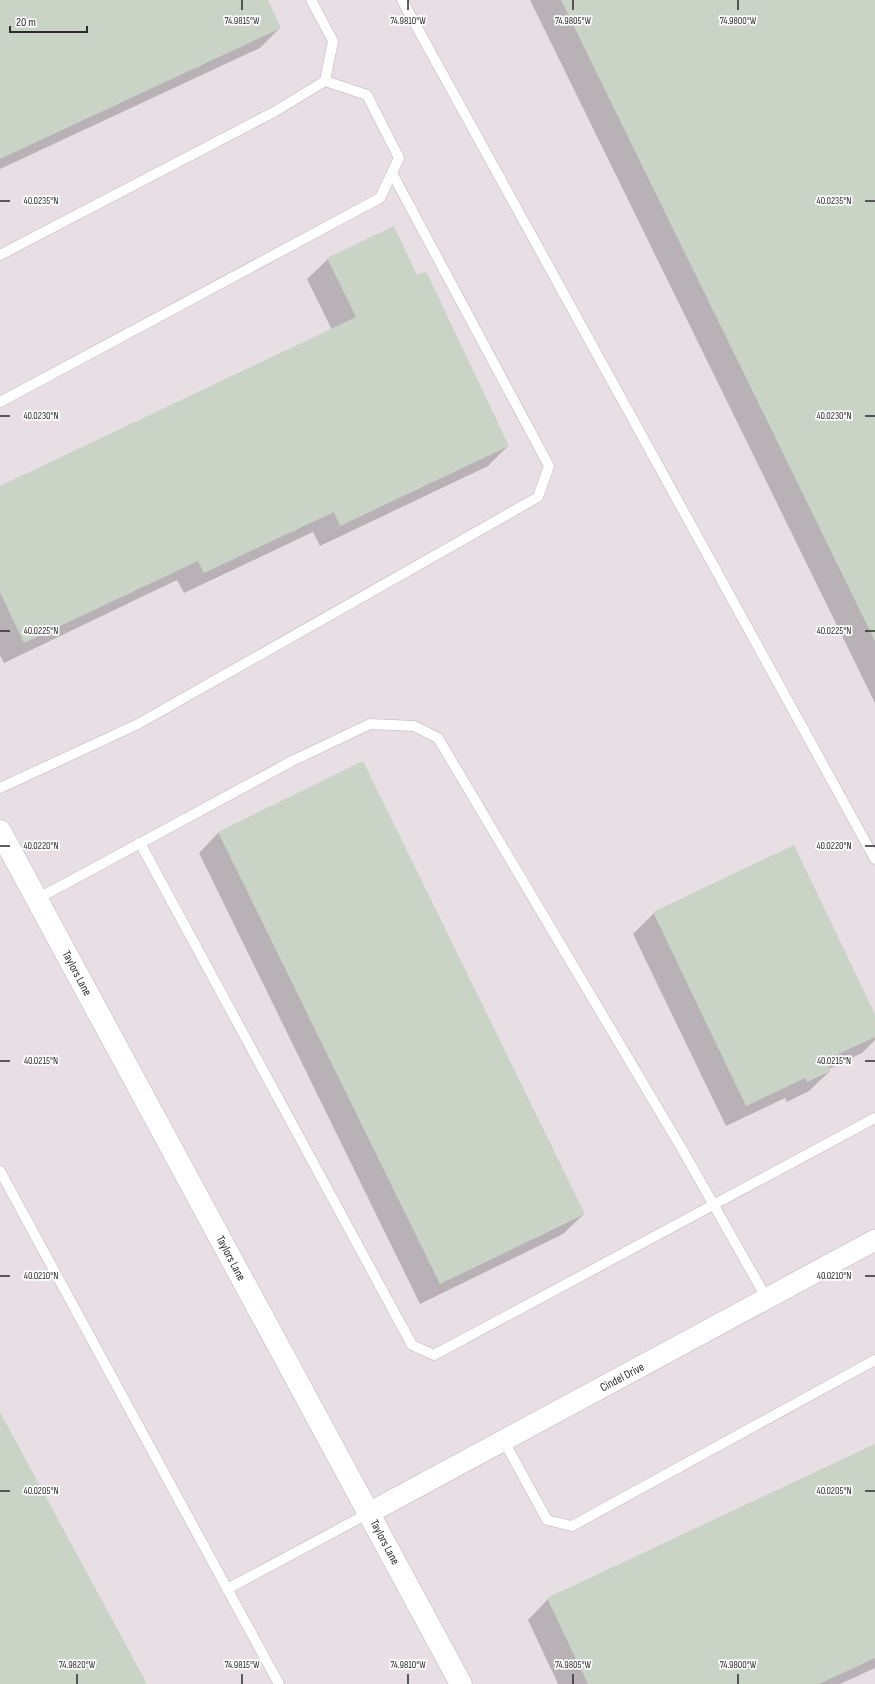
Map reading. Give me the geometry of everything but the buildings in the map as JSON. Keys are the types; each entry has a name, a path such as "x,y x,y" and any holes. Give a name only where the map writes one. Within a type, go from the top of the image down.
{"street":[{"name":"Taylors Lane","path":"0,831 461,1684"},
{"name":"Cindel Drive","path":"369,1513 875,1240"}],"lane":[{"path":"0,254 274,112 325,81 333,41 311,0"},
{"path":"402,0 875,859"},
{"path":"0,402 380,198 399,158 367,95 325,81"},
{"path":"0,788 138,724 538,497 549,466 392,173"},
{"path":"37,899 292,761 370,724 414,726 438,738 714,1205 767,1298"},
{"path":"140,843 412,1345 434,1355 875,1118"},
{"path":"0,1170 279,1684"},
{"path":"504,1441 547,1520 572,1526 875,1360"},
{"path":"227,1589 369,1513"}],"shaded area":[{"path":"0,0 875,0 875,1684 0,1684"}]}
